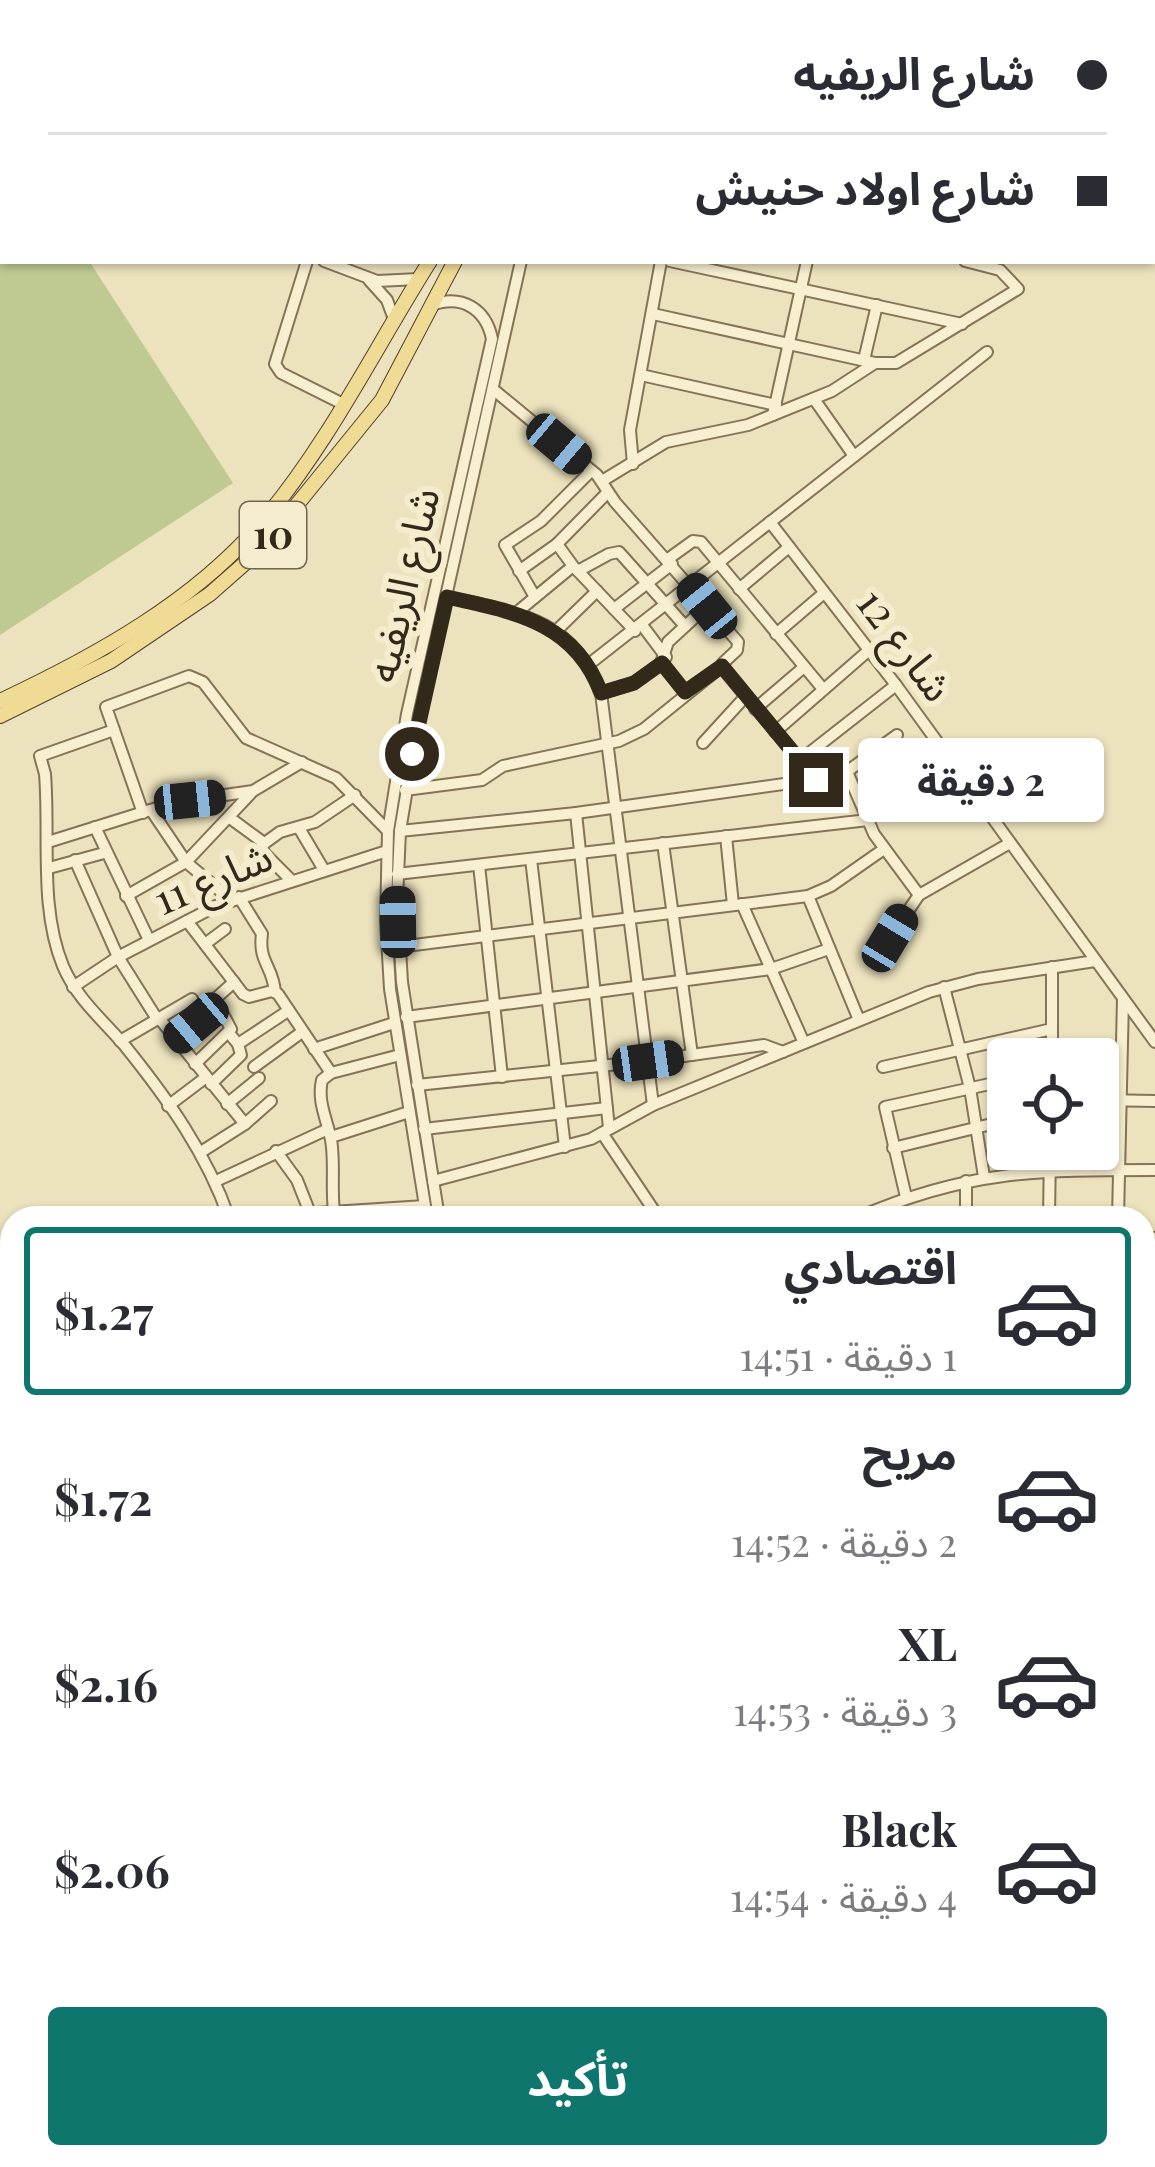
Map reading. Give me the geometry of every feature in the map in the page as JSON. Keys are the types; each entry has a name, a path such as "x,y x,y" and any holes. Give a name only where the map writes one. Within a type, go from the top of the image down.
{"main road":[{"name":"10","path":"0,700 103,648 215,569 274,508 308,461 428,264"},
{"name":"10","path":"0,716 111,661 227,580 275,533 382,400 453,264"},
{"path":"376,350 385,365 403,361"},
{"path":"355,383 374,382 382,400"}],"street":[{"path":"306,264 275,364 281,374 343,404"},
{"name":"شارع الريفيه","path":"427,1206 430,1185 424,1129 386,937 387,851 405,790 413,716 447,597 520,264"},
{"path":"633,464 630,430 665,264"},
{"path":"696,264 727,267 801,289 962,324"},
{"path":"774,410 806,264"},
{"path":"652,314 870,362 902,361 1018,289 1000,270 977,264"},
{"path":"348,266 387,300 394,320"},
{"path":"367,278 387,282 418,279"},
{"name":"شارع الريفيه","path":"429,306 445,300 470,305 483,316 492,340 413,716 394,831 400,1055 409,1112 436,1206"},
{"path":"518,571 557,544 605,486 666,442 734,430 774,410 839,388 870,362 877,305"},
{"path":"588,665 987,352"},
{"path":"641,374 774,410"},
{"path":"405,790 482,780 503,766 608,744 644,729 722,666 739,645 591,471 494,390"},
{"path":"814,399 854,456"},
{"path":"535,597 505,545 541,521 591,471"},
{"name":"شارع 12","path":"770,522 896,685 1155,1042"},
{"path":"614,609 696,540 823,689"},
{"path":"557,544 614,609 639,628 685,692"},
{"path":"630,564 653,544"},
{"path":"739,589 789,547"},
{"path":"516,613 575,568 613,552 630,564 685,626"},
{"path":"556,631 597,591"},
{"path":"776,634 824,593"},
{"path":"447,597 516,613 556,631 588,665 601,693 653,1105"},
{"path":"601,693 634,683 664,660 668,642 707,606"},
{"path":"775,732 868,651"},
{"path":"722,666 816,780"},
{"path":"755,709 804,667"},
{"path":"331,1073 275,992 259,951 262,934 235,898 186,862 147,811 106,706 194,677 203,682 246,738 336,778 394,831 616,808 848,774 897,735"},
{"path":"800,761 896,685"},
{"path":"703,743 745,697"},
{"path":"114,730 40,756 54,935 74,987 201,1152 227,1206"},
{"path":"125,896 186,862 253,791 302,762"},
{"path":"848,774 884,849 919,895"},
{"path":"48,842 190,800 253,791"},
{"path":"264,843 280,832 315,822 355,795"},
{"path":"576,813 606,1130 651,1206"},
{"path":"230,818 264,843"},
{"path":"397,874 868,820"},
{"path":"94,827 148,940"},
{"path":"299,828 324,870"},
{"path":"726,836 737,905 804,1043"},
{"path":"264,843 264,854 291,880"},
{"path":"663,843 692,1055"},
{"path":"890,938 919,895 1010,843"},
{"path":"398,946 808,896 884,849"},
{"name":"شارع 11","path":"74,987 148,940 235,898 387,851"},
{"path":"49,868 104,853"},
{"path":"531,859 565,1147"},
{"path":"74,860 118,957 158,1018 245,1124"},
{"path":"479,865 502,1077"},
{"path":"808,896 860,1020"},
{"path":"187,921 246,996 275,992"},
{"path":"205,944 226,929"},
{"path":"314,1048 400,1020 771,970 829,950"},
{"path":"430,1185 565,1147 653,1105 944,987 1095,961"},
{"path":"1052,968 1052,1038"},
{"path":"195,1064 229,1032 232,1024 216,998 234,982"},
{"path":"944,987 970,1088 985,1177"},
{"path":"1118,1206 1123,998"},
{"path":"120,1041 192,999"},
{"path":"176,1041 218,1006"},
{"path":"238,1044 288,1011"},
{"path":"883,1066 1052,1029"},
{"path":"168,1106 239,1058 238,1044 229,1032"},
{"path":"227,1104 302,1032"},
{"path":"417,1085 764,1045 783,1052"},
{"path":"330,1206 329,1133 320,1086 331,1073 400,1055"},
{"path":"906,1197 885,1107 987,1084"},
{"path":"201,1152 245,1124 271,1100"},
{"path":"1120,1100 1155,1101"},
{"path":"424,1129 607,1108"},
{"path":"216,1181 276,1151 409,1112"},
{"path":"893,1148 987,1125"},
{"path":"276,1151 307,1206"},
{"path":"885,1206 966,1180 1049,1170 1049,1206"},
{"path":"1119,1170 1155,1170"},
{"path":"966,1180 966,1206"}],"green space":[{"path":"0,264 91,264 233,483 0,635"}],"route":[{"path":"412,754 447,597 544,623 588,665 601,693 634,683 662,663 685,692 722,666 816,780"}]}
